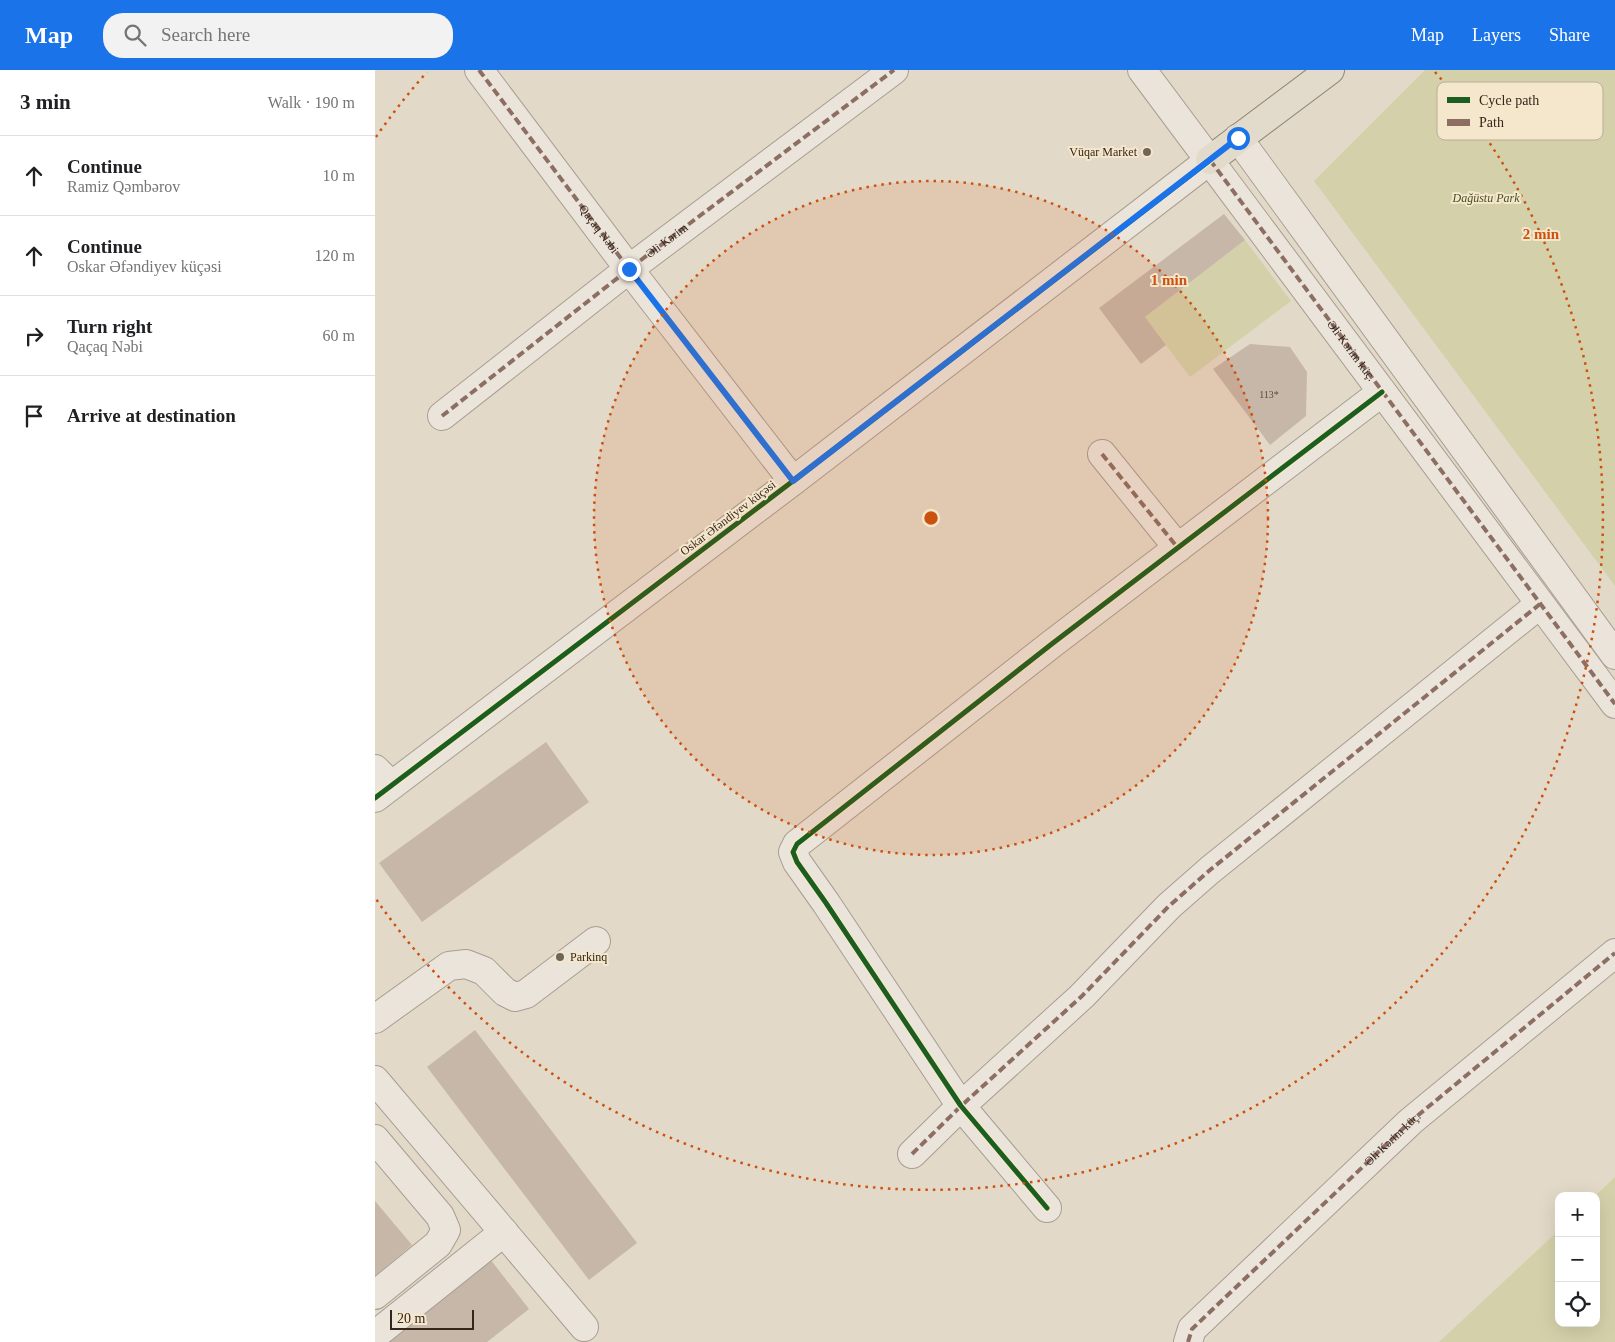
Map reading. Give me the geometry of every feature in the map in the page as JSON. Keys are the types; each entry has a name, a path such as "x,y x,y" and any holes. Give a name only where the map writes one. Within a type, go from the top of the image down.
{"main road":[{"path":"1209,160 1330,70"}],"street":[{"name":"Qaçaq Nəbi","path":"481,70 629,269 793,481"},
{"name":"Əli Kərim","path":"442,416 629,269 894,70"},
{"name":"Əli Kərim küç.","path":"1142,70 1615,704"},
{"path":"1238,138 1615,655"},
{"name":"Oskar Əfəndiyev küçəsi","path":"380,784 793,481 1209,160"},
{"path":"1047,1208 961,1106 797,862 793,852 797,844 1046,649 1382,392"},
{"path":"1102,454 1178,548"},
{"path":"912,1154 961,1106 1082,996 1169,906 1210,870 1541,604"},
{"path":"375,1019 449,966 466,964 484,972 505,992 515,997 526,994 596,941"},
{"name":"Əli Kərim küç.","path":"1189,1342 1192,1329 1411,1121 1615,953"},
{"path":"375,1080 584,1327"},
{"path":"375,1139 440,1216 446,1230 438,1244 375,1295"},
{"path":"375,1335 504,1232"}],"green space":[{"name":"Dağüstu Park","path":"1425,70 1615,70 1615,586 1314,181"},
{"path":"1245,240 1291,301 1190,377 1145,317"},
{"path":"1615,1177 1615,1342 1439,1342 1555,1234 1555,1327 1600,1327 1599,1192"}],"building":[{"path":"1224,214 1245,240 1145,317 1166,345 1141,364 1099,308"},
{"path":"1250,344 1290,347 1307,372 1306,416 1270,445 1213,369"},
{"path":"546,742 589,802 422,922 379,863"},
{"path":"475,1030 637,1243 589,1280 427,1067"},
{"path":"375,1201 412,1245 375,1276"},
{"path":"490,1259 529,1309 487,1342 385,1342"}],"marked path":[{"path":"479,70 629,269 793,481"},
{"path":"442,416 629,269 894,70"},
{"path":"1210,160 1615,704"},
{"path":"1102,454 1178,548"},
{"path":"912,1154 961,1106 1082,996 1169,906 1210,870 1540,604"},
{"path":"1188,1342 1192,1329 1411,1121 1615,953"}],"cycle path":[{"path":"375,798 793,481 1210,160"},
{"path":"1047,1208 961,1106 797,862 793,852 797,844 1053,643 1382,392"}],"place":[{"name":"Vüqar Market","path":"1147,152"},
{"name":"Parkinq","path":"560,957"}],"route":[{"path":"629,269 793,481 1238,138"}]}
